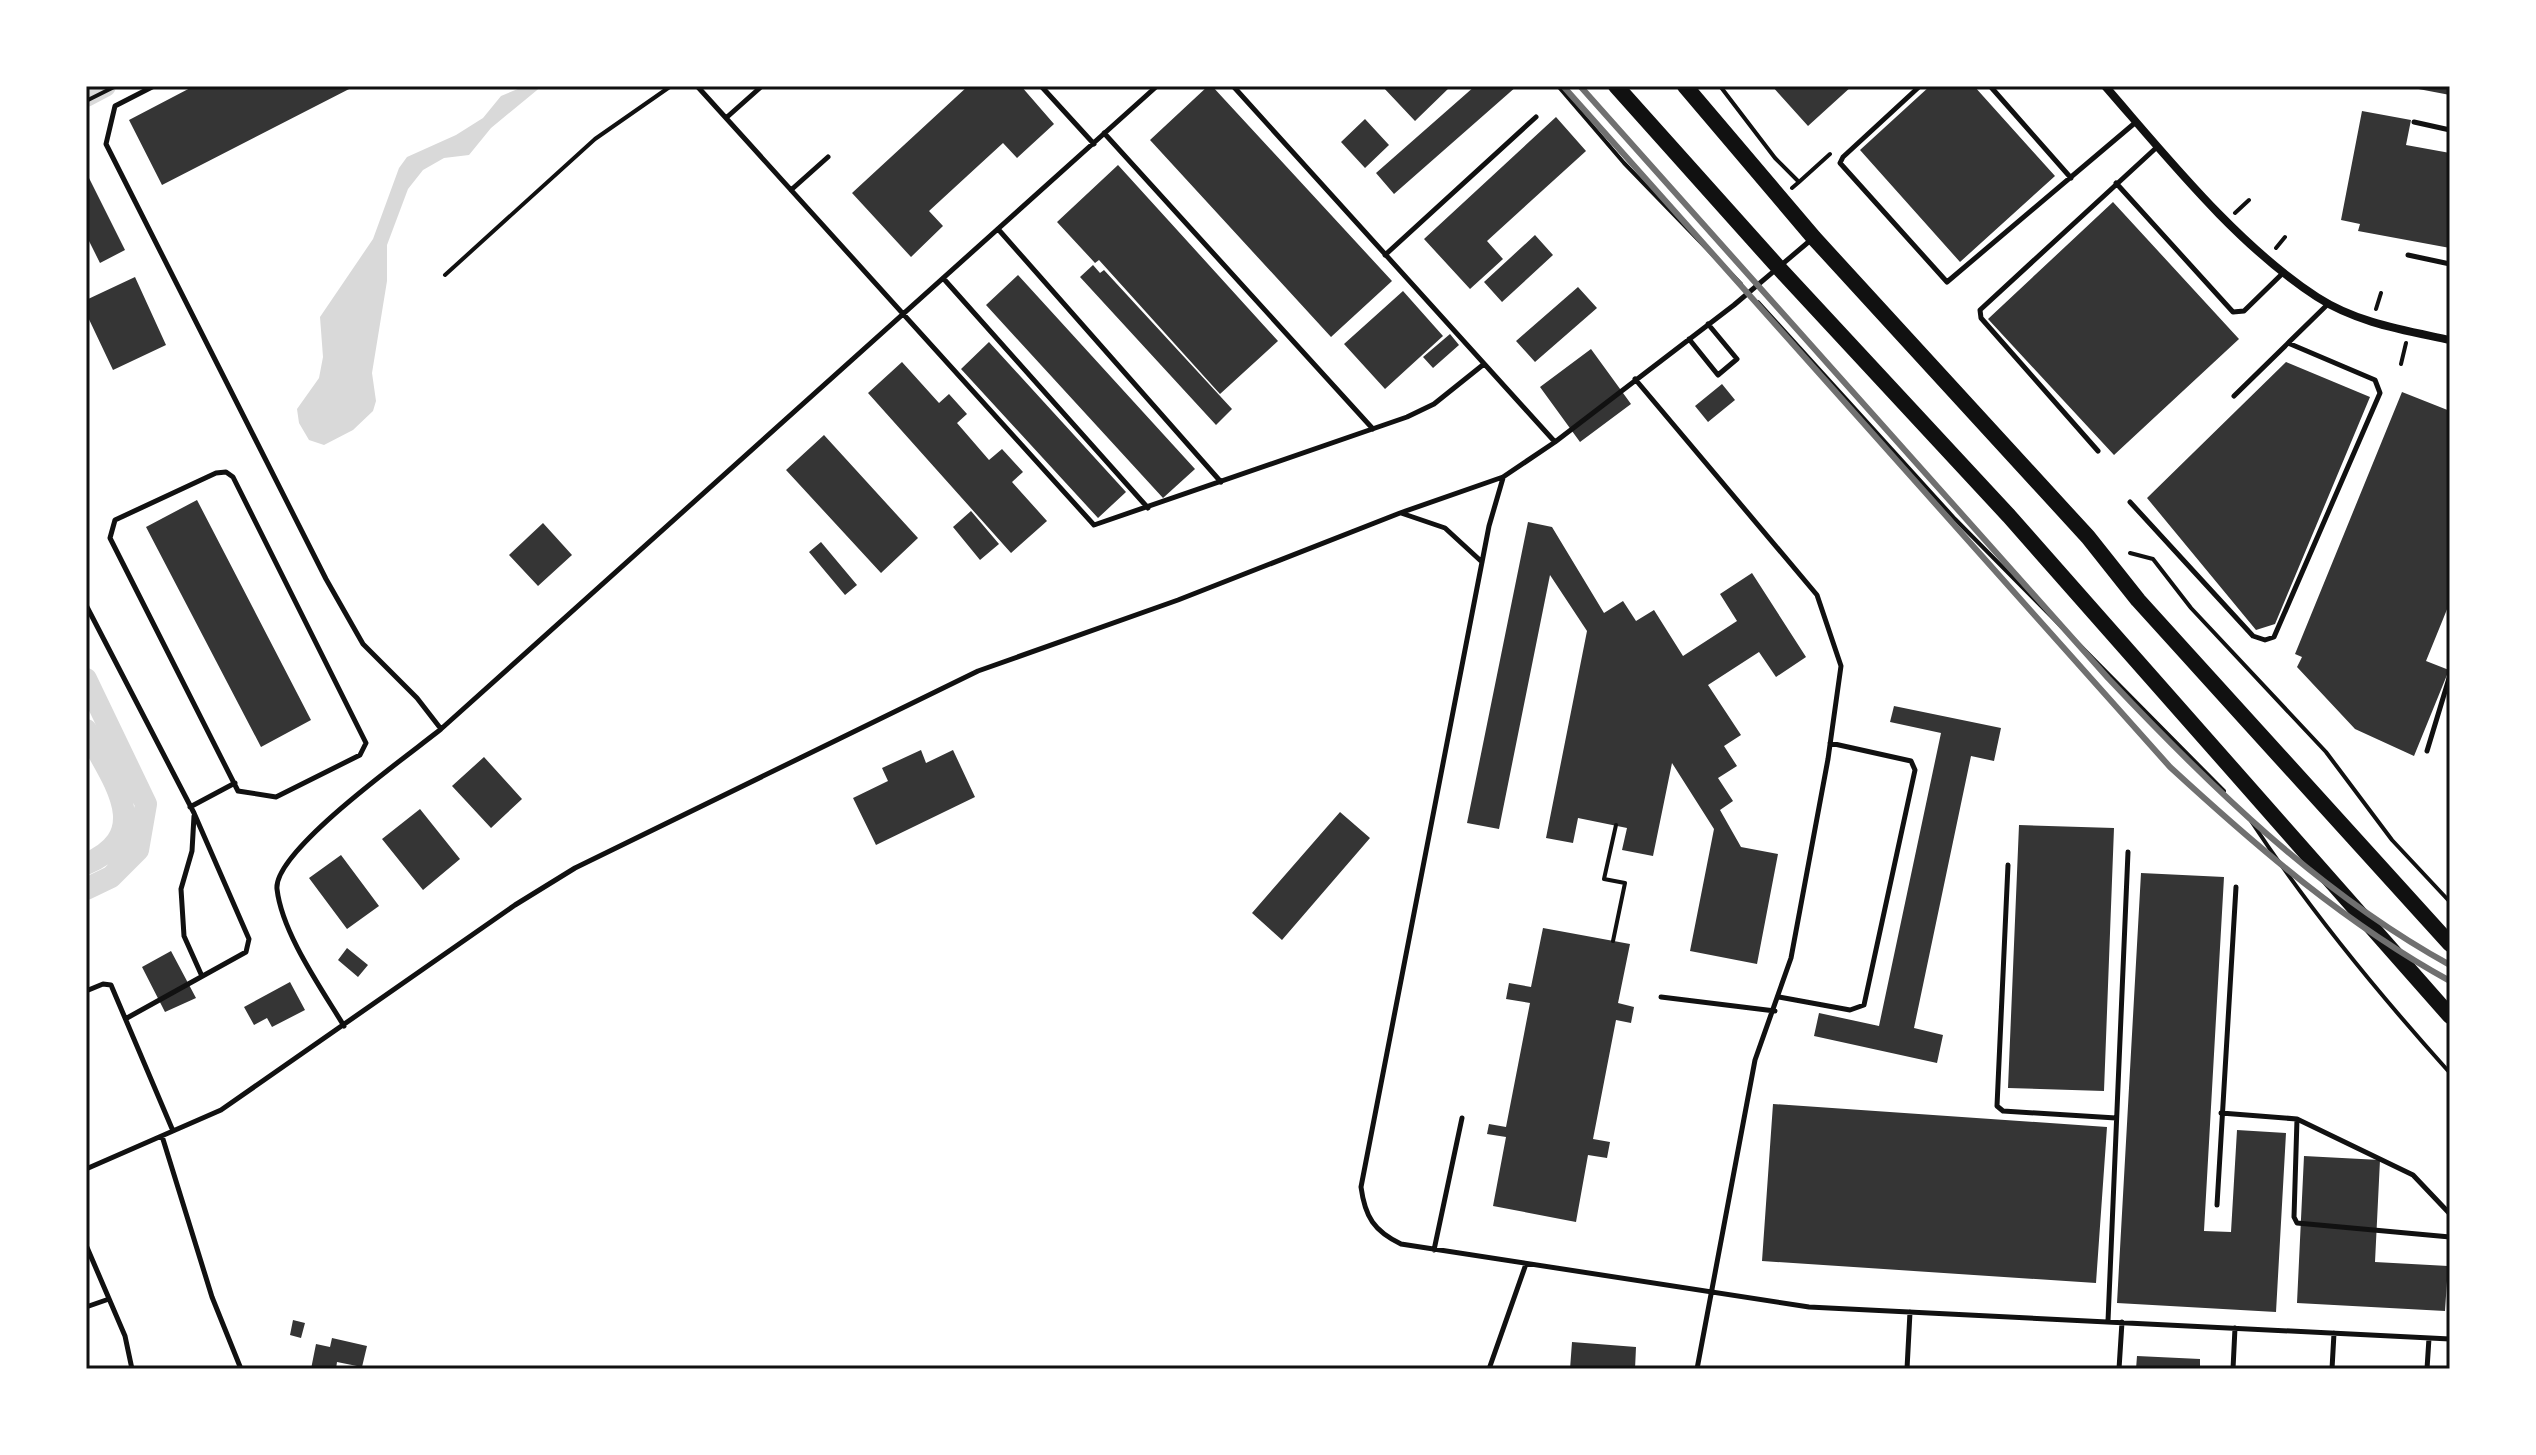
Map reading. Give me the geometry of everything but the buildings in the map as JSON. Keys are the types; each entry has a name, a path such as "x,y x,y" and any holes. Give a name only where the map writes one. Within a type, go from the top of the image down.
{"main road":[{"path":"1616,86 1778,267 2009,516 2450,1016"},
{"path":"1685,86 1814,238 2088,537 2138,600 2450,944"}],"street":[{"path":"2105,86 2249,243 2285,271 2329,303 2372,323 2450,340"}],"lane":[{"path":"154,86 115,106 106,144 326,579 363,644 417,698 441,729"},
{"path":"697,86 1089,522 1099,526 1427,408 1484,364"},
{"path":"726,118 762,86"},
{"path":"1041,86 1094,144"},
{"path":"344,1026 305,961 286,918 277,887 284,863 335,815 441,729 1157,86"},
{"path":"1233,86 1555,442"},
{"path":"1920,86 1840,163 1942,280 1952,280 2136,122"},
{"path":"1990,86 2071,178"},
{"path":"1385,255 1536,117"},
{"path":"2414,122 2450,130"},
{"path":"1104,133 1373,429"},
{"path":"2098,451 1981,318 1980,310 2158,145"},
{"path":"791,190 828,157"},
{"path":"2116,183 2233,312 2244,311 2285,271"},
{"path":"998,229 1221,482"},
{"path":"86,1169 221,1110 515,905 575,868 964,678 1503,477 1555,442 1814,238"},
{"path":"2408,255 2450,264"},
{"path":"943,278 1148,508"},
{"path":"2234,396 2329,303"},
{"path":"1689,339 1718,375 1737,359 1708,324"},
{"path":"2130,502 2253,636 2265,640 2274,637 2380,393 2375,380 2288,343"},
{"path":"1635,379 1817,595 1841,666 1791,958 1775,1011 1755,1060 1697,1369"},
{"path":"226,472 233,477 365,737 365,748 360,755 276,797 243,794 235,783 110,531 115,520 216,473 226,472"},
{"path":"1503,477 1482,562 1361,1187 1364,1211 1379,1234 1401,1244 1434,1250 1809,1307 2450,1339"},
{"path":"1400,513 1445,528 1482,562"},
{"path":"86,605 192,810 249,939 246,952 201,974 127,1018"},
{"path":"2427,751 2450,675"},
{"path":"1779,997 1850,1010 1864,1005 1915,770 1911,761 1830,743"},
{"path":"192,810 235,783"},
{"path":"192,810 192,851 181,889 184,936 201,974"},
{"path":"2108,1321 2128,852"},
{"path":"2008,865 1995,1102 2003,1111 2116,1118"},
{"path":"2217,1205 2236,887"},
{"path":"86,991 103,984 111,985 173,1131"},
{"path":"1661,997 1775,1011"},
{"path":"2221,1113 2297,1119 2401,1168 2450,1214"},
{"path":"1434,1250 1462,1118"},
{"path":"2297,1119 2294,1217 2297,1223 2450,1237"},
{"path":"162,1136 212,1297 241,1369"},
{"path":"86,1245 133,1358 132,1369"},
{"path":"1489,1369 1526,1264"},
{"path":"86,1307 109,1299"},
{"path":"1907,1369 1910,1312"},
{"path":"2119,1369 2122,1322"},
{"path":"2233,1369 2235,1328"},
{"path":"2332,1369 2334,1333"},
{"path":"2427,1369 2429,1338"}],"path":[{"path":"86,101 116,86"},
{"path":"445,275 595,139 671,86"},
{"path":"1558,86 1624,163 1748,291 1955,519 2234,801"},
{"path":"1720,86 1775,158 1799,182 1790,189"},
{"path":"2401,364 2409,331"},
{"path":"2130,553 2153,559 2191,608 2326,752 2392,840 2450,902"},
{"path":"2245,813 2299,893 2402,1022 2450,1073"},
{"path":"1613,941 1625,883 1604,879 1616,825"}],"shaded area":[{"path":"525,86 542,86 491,128 469,155 444,158 423,170 408,189 387,245 387,281 372,373 376,401 373,411 353,430 324,445 309,440 299,423 297,409 319,378 323,357 320,317 373,239 399,168 407,157 456,135 483,118 501,96"}],"waterway":[{"path":"86,96 105,86"},
{"path":"86,679 146,804 138,850 111,877 86,889"},
{"path":"86,730 116,785 124,820 120,837 108,851 86,864"}],"railway":[{"path":"1563,86 2170,767 2304,883 2375,935 2450,981"},
{"path":"1580,86 2108,678 2186,758 2311,871 2356,905 2450,965"}]}
